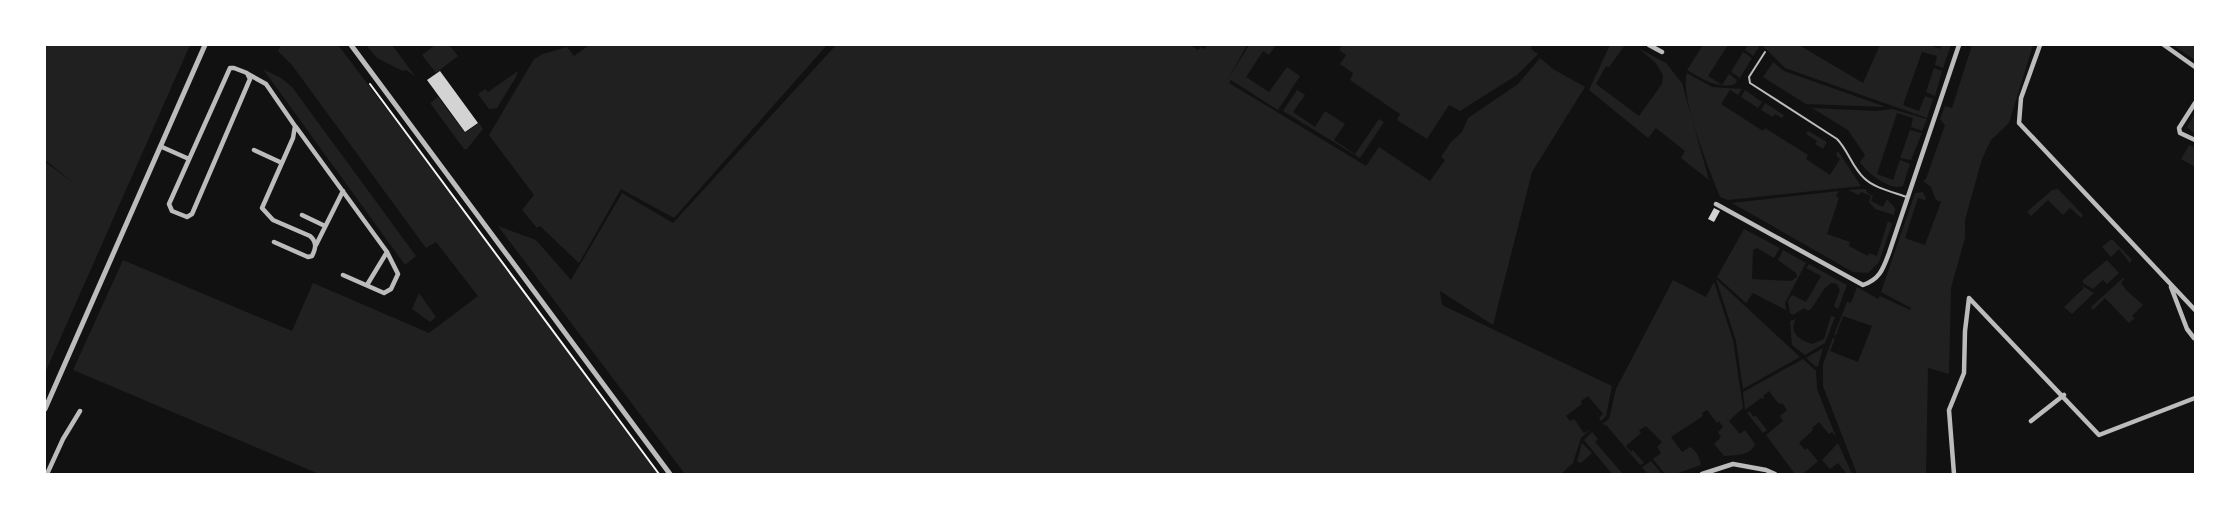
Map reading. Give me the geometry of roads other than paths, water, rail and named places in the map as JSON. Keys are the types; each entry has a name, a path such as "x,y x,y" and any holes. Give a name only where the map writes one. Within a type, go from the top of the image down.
{"street":[{"path":"45,408 162,147 205,45"},
{"path":"351,45 670,474"},
{"path":"1649,45 1662,52"},
{"path":"1716,204 1864,285 1874,281 1882,272 1959,45"},
{"path":"2040,45 2021,98 2019,124 2170,286 2195,310"},
{"path":"2164,45 2195,67"},
{"path":"247,73 250,79 192,214 187,217 172,211 168,204 228,70 234,68 247,73 266,84 387,252 398,274 391,289 384,293 343,275"},
{"path":"2195,103 2179,128 2180,133 2195,140"},
{"path":"295,126 293,138 262,208 273,220 310,236 316,245"},
{"path":"162,147 189,159"},
{"path":"254,150 282,162"},
{"path":"274,242 308,257 312,256 342,191"},
{"path":"302,215 325,226"},
{"path":"367,285 387,252"},
{"path":"2170,286 2187,330 2194,340"},
{"path":"1954,474 1949,410 1964,373 1965,331 1969,298 2064,395 2099,435 2195,398"},
{"path":"2194,340 2195,329"},
{"path":"2031,422 2064,395"},
{"path":"48,474 63,439 80,411"},
{"path":"1702,474 1733,464 1766,470 1775,474"}],"lane":[{"path":"1765,52 1749,77 1750,83 1837,139 1845,147 1863,177 1871,183 1908,198"}]}
